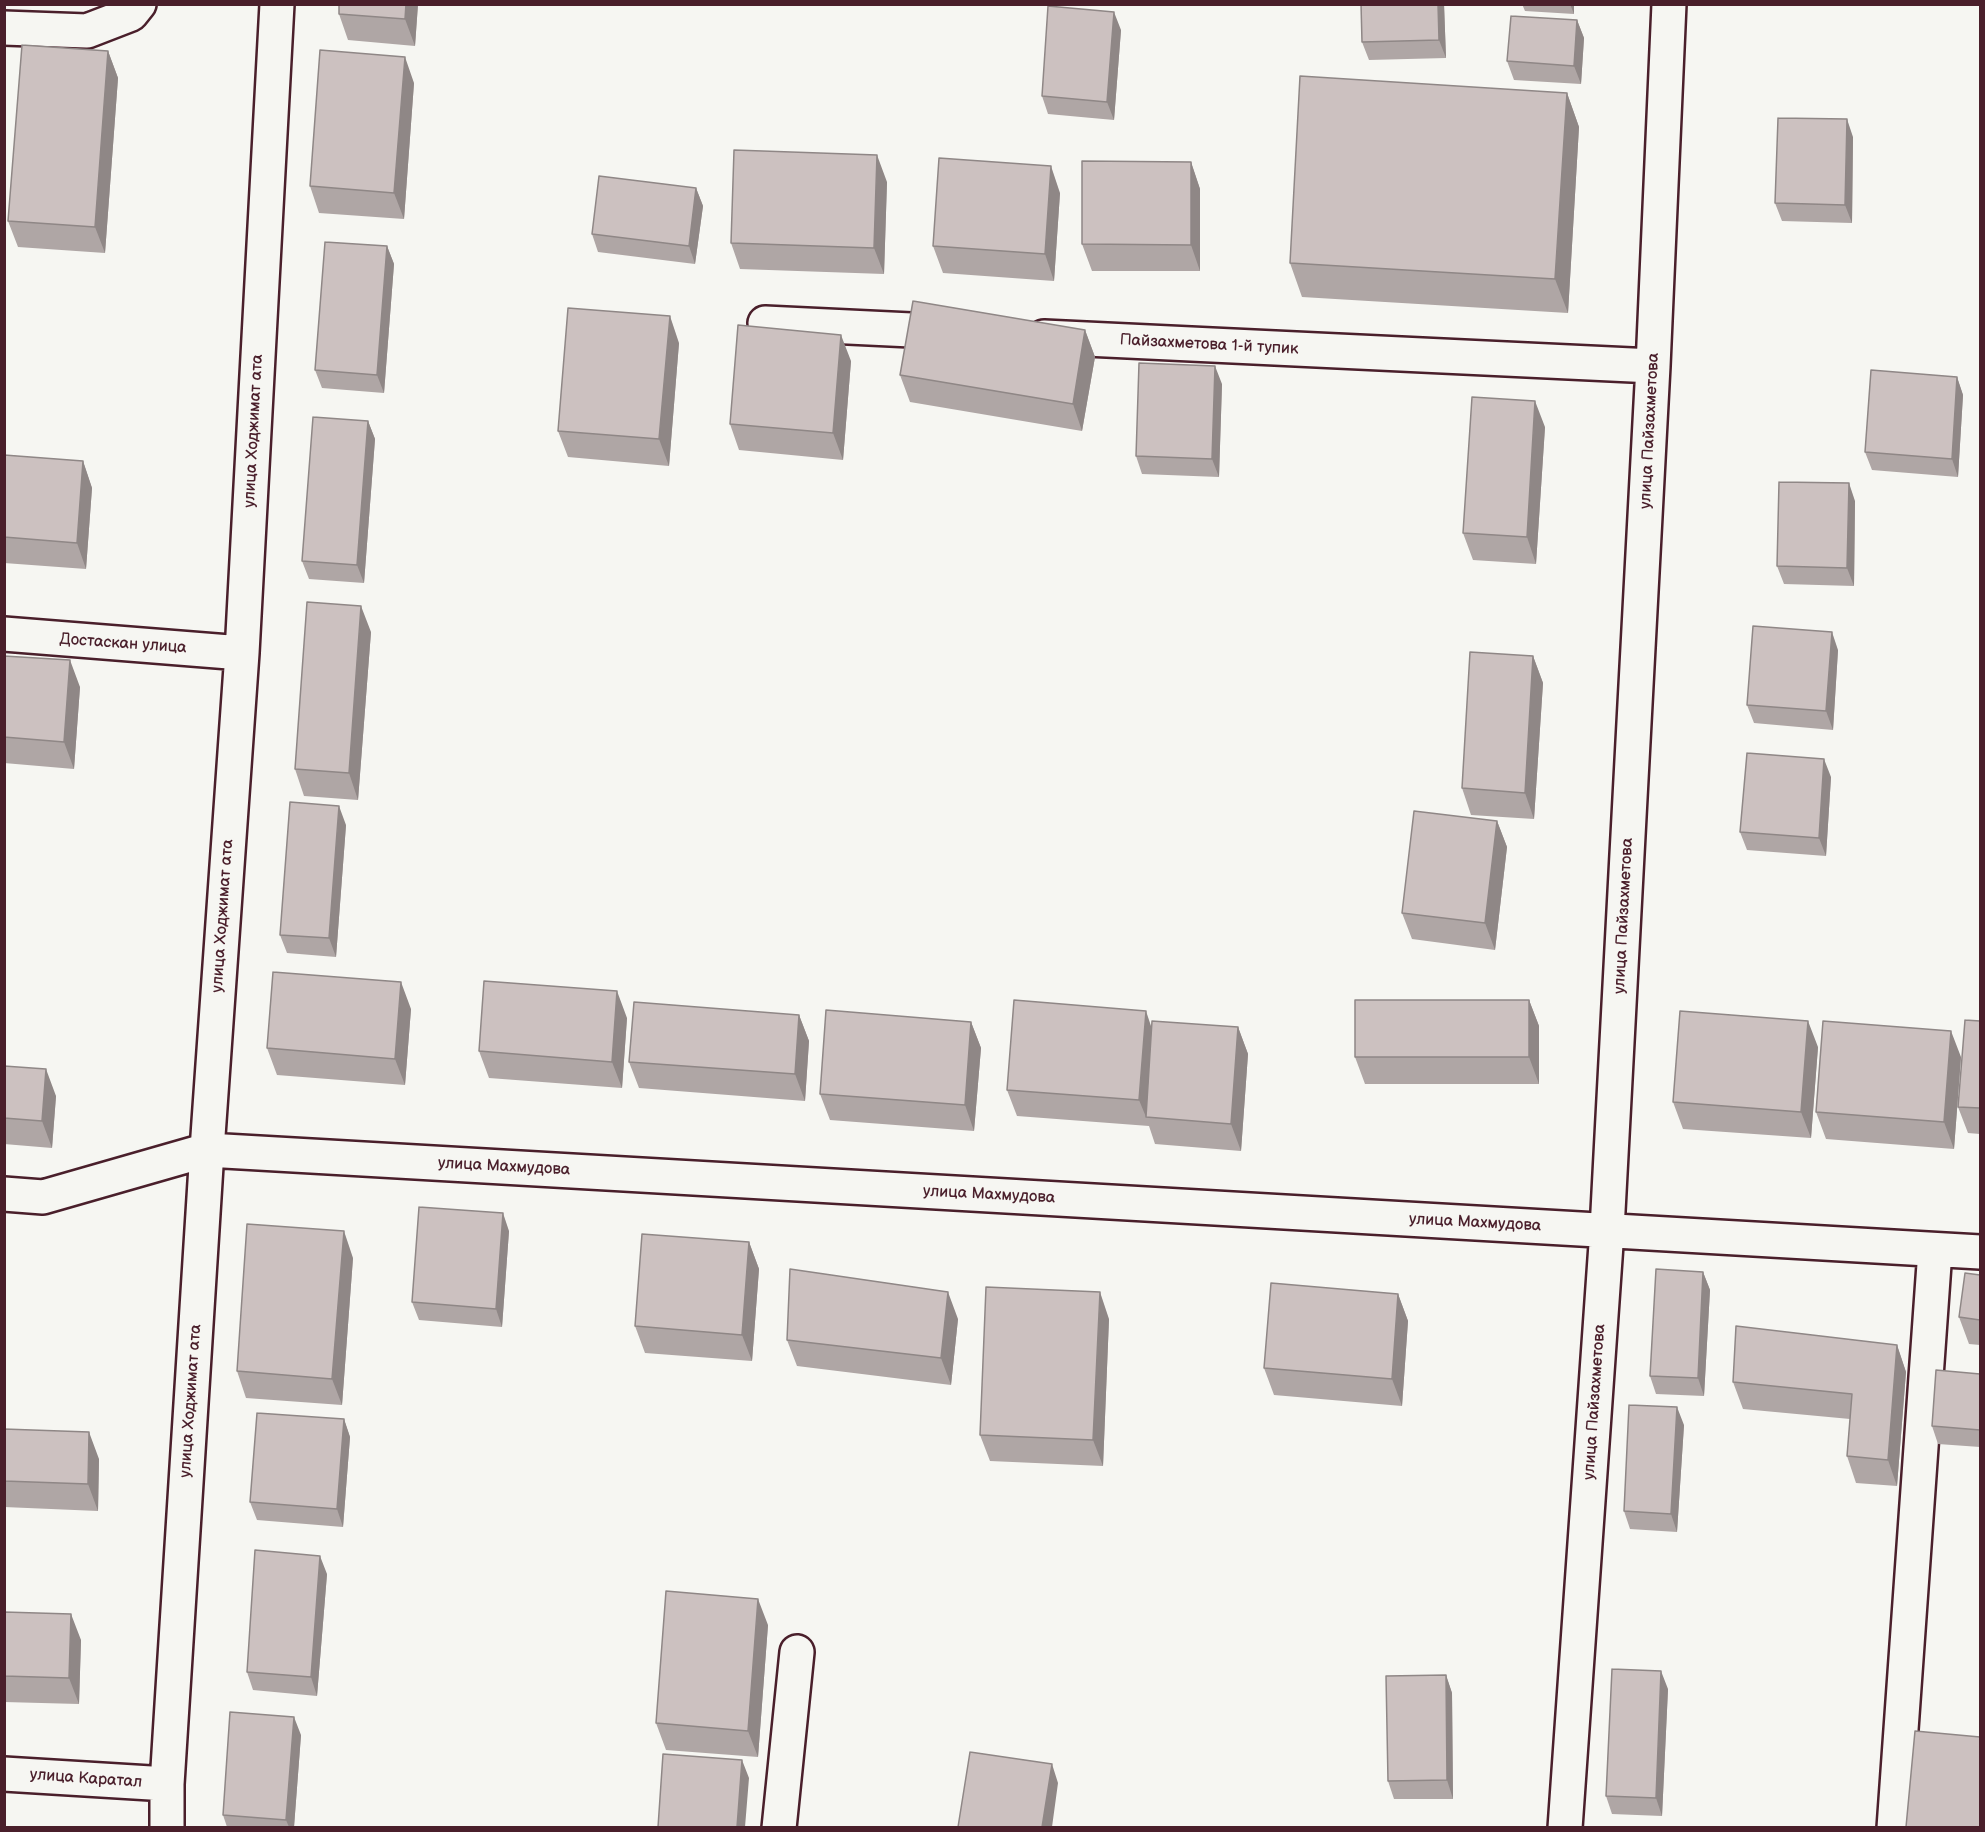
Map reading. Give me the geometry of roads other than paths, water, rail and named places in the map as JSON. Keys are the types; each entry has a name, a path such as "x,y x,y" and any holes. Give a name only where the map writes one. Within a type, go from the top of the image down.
{"street":[{"path":"4,28 87,31 131,14 139,4"},
{"name":"улица Ходжимат ата","path":"167,1827 167,1784 207,1150 242,653 277,4"},
{"name":"улица Пайзахметова","path":"1565,1827 1608,1230 1653,366 1669,4"},
{"path":"765,323 978,334"},
{"name":"Пайзахметова 1-й тупик","path":"1014,335 1653,366"},
{"name":"Достаскан улица","path":"4,634 242,653"},
{"name":"улица Махмудова","path":"4,1194 43,1197 207,1150 1980,1252"},
{"path":"1894,1827 1935,1250"},
{"path":"779,1827 797,1652"},
{"name":"улица Каратал","path":"4,1774 167,1784"}]}
